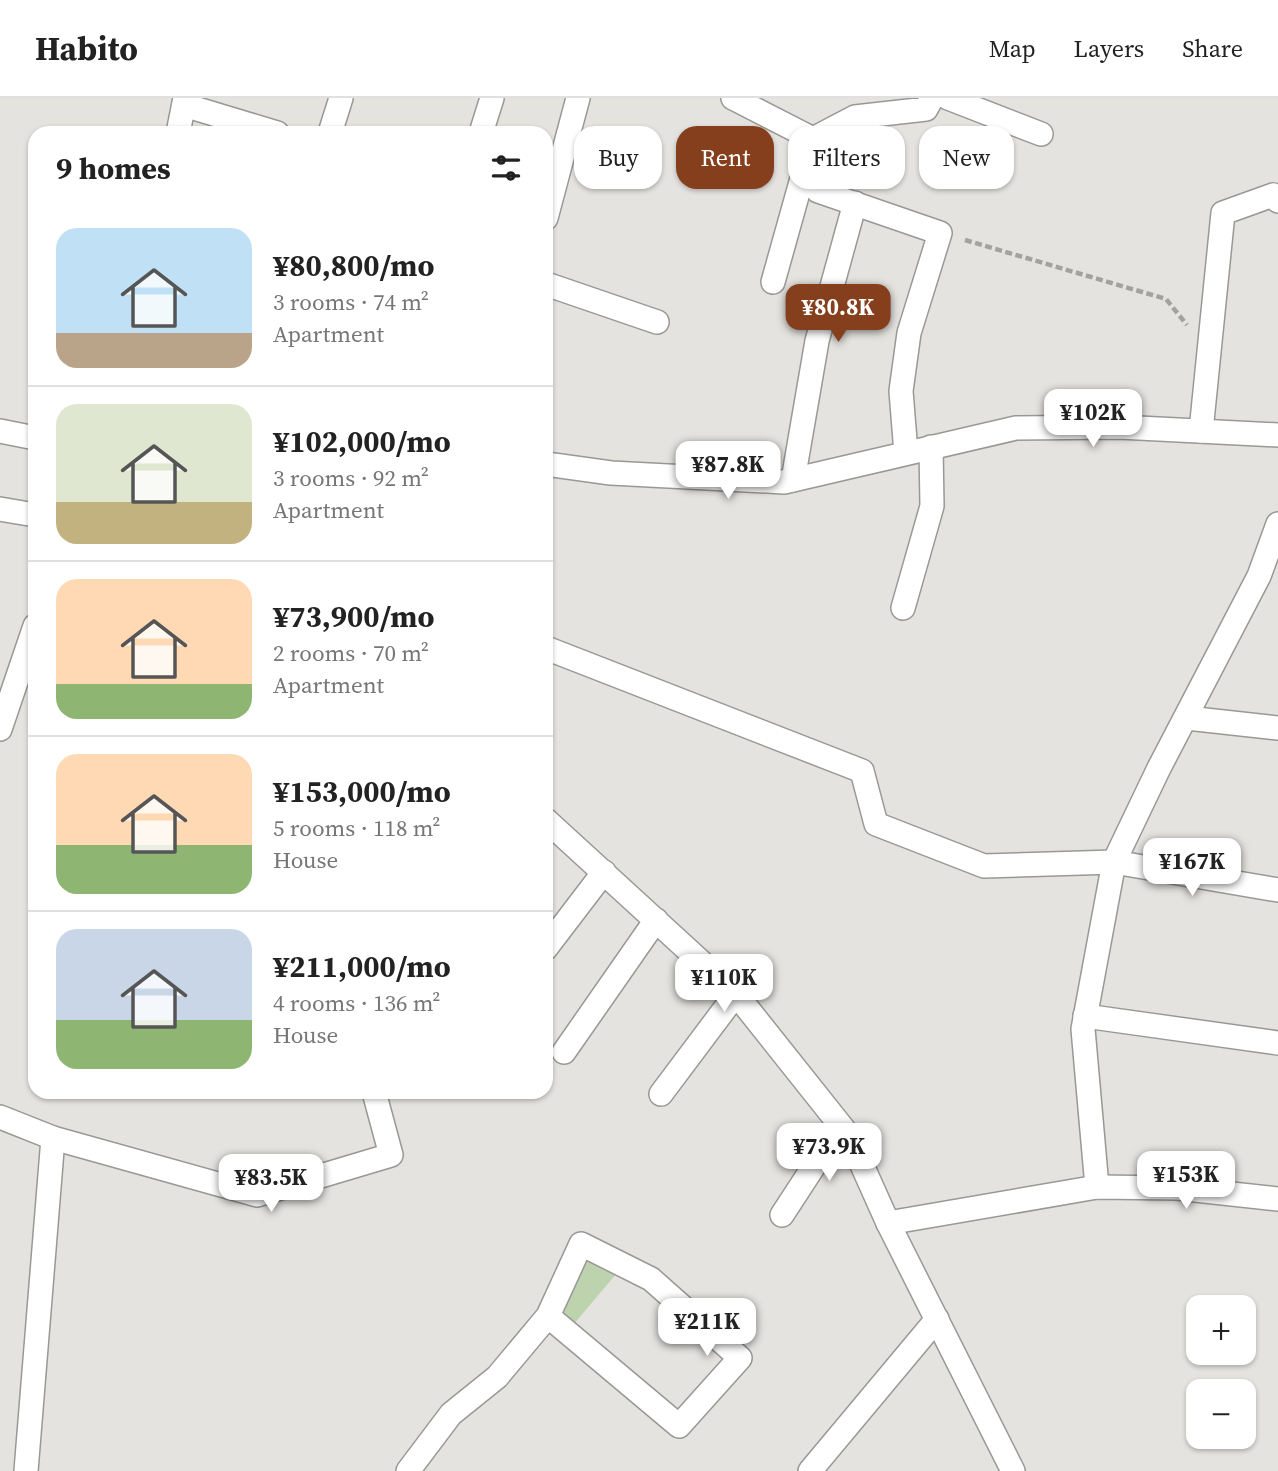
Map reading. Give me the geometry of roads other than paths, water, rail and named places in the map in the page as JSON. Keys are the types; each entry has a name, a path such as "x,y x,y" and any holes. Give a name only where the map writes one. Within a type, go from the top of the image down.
{"street":[{"path":"332,126 341,98"},
{"path":"483,126 492,98"},
{"path":"553,192 578,98"},
{"path":"735,98 788,126"},
{"path":"838,126 855,117 926,109 932,98"},
{"path":"948,98 1041,134"},
{"path":"179,126 184,101 257,126"},
{"path":"773,282 799,189"},
{"path":"818,189 940,233 909,333 901,391 906,453"},
{"path":"1201,431 1223,213 1273,195 1278,201"},
{"path":"793,480 817,341 855,203"},
{"path":"553,286 657,322"},
{"path":"553,465 611,473 793,480 1016,428 1119,426 1278,435"},
{"path":"0,431 28,437"},
{"path":"903,608 932,506 930,447"},
{"path":"0,509 28,514"},
{"path":"1097,1187 1083,1029 1114,862 1159,768 1269,577 1278,524"},
{"path":"0,729 28,647"},
{"path":"553,651 862,771 876,824 984,866 1114,862 1278,890"},
{"path":"1187,718 1278,728"},
{"path":"553,826 736,994 849,1136 888,1223 1013,1471"},
{"path":"553,939 604,873"},
{"path":"564,1052 656,920"},
{"path":"661,1094 736,994"},
{"path":"1085,1016 1278,1043"},
{"path":"0,1117 53,1138 257,1195 391,1155 376,1099"},
{"path":"782,1215 840,1126"},
{"path":"26,1471 53,1138"},
{"path":"888,1223 1097,1187 1177,1188 1278,1199"},
{"path":"408,1471 451,1414 496,1377 548,1316 581,1244 651,1279 740,1357 679,1426 548,1316"},
{"path":"810,1471 937,1319"}]}
